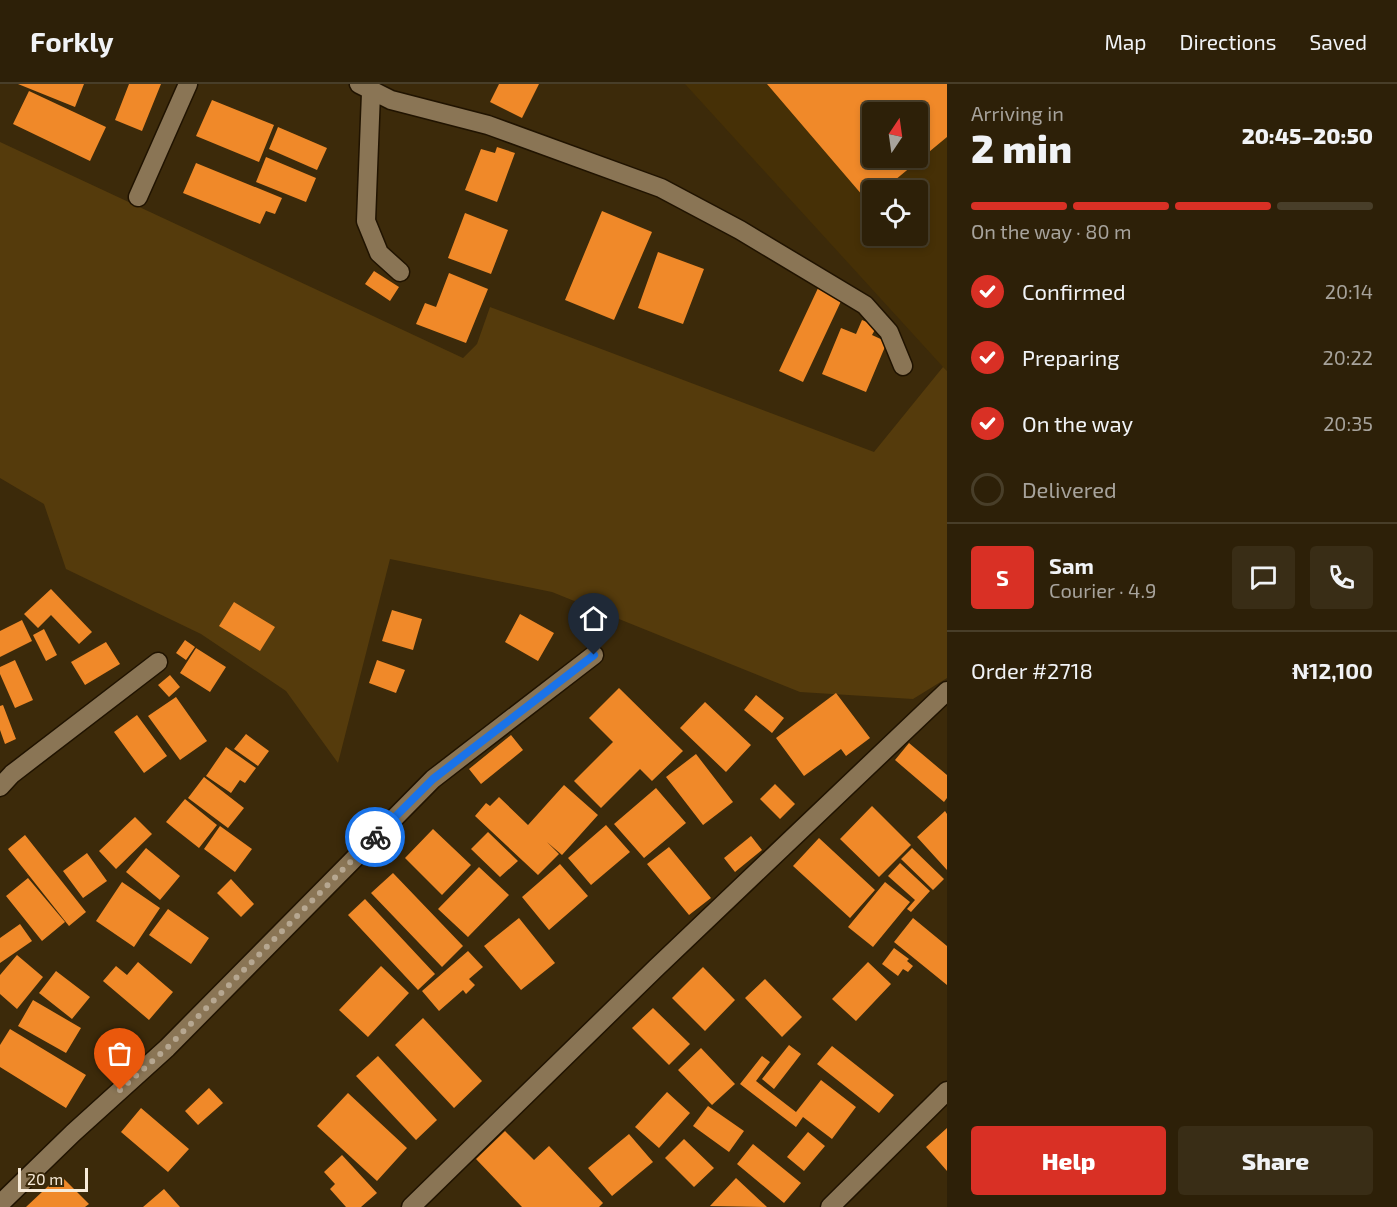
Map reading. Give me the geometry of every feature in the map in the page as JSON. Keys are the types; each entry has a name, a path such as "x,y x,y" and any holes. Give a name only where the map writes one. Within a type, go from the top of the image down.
{"street":[{"path":"138,197 188,84"},
{"path":"400,273 379,253 366,221 365,88 421,109 488,125 661,188 740,230 865,305 889,332 903,366"},
{"path":"0,1204 73,1133 167,1048 433,779 594,655"},
{"path":"0,787 12,774 158,662"},
{"path":"411,1207 664,960 947,691"},
{"path":"830,1207 947,1091"}],"shaded area":[{"path":"685,84 947,84 947,371"},
{"path":"0,142 463,358 477,344 490,307 874,452 943,367 947,371 947,678 913,699 800,692 552,592 390,559 338,763 286,691 201,634 66,569 44,504 0,478"}],"building":[{"path":"18,84 84,84 75,107"},
{"path":"129,84 161,84 142,131 115,120"},
{"path":"499,84 539,84 522,118 490,102"},
{"path":"767,84 947,84 947,137 928,153 928,102 862,102 862,168 910,168 895,180 862,180 862,195"},
{"path":"29,91 106,127 90,161 13,124"},
{"path":"212,100 274,125 259,162 196,136"},
{"path":"278,127 327,148 317,170 269,149"},
{"path":"497,147 515,153 497,202 465,190 481,149 495,153"},
{"path":"266,157 316,178 306,202 256,182"},
{"path":"196,163 282,198 275,214 266,211 260,224 183,193"},
{"path":"602,211 652,232 614,320 565,300"},
{"path":"465,213 508,230 491,274 448,258"},
{"path":"658,252 704,269 683,324 638,308"},
{"path":"374,271 399,287 390,301 365,284"},
{"path":"449,273 488,289 466,343 416,324 425,303 436,307"},
{"path":"819,286 843,297 803,382 779,371"},
{"path":"862,320 877,326 872,335 887,342 866,392 822,374 841,328 856,334"},
{"path":"51,589 92,632 79,644 51,615 38,628 24,614"},
{"path":"234,602 275,627 260,651 219,626"},
{"path":"392,610 422,619 413,650 382,641"},
{"path":"520,614 554,633 538,661 505,642"},
{"path":"22,620 32,641 0,657 0,631"},
{"path":"44,629 57,655 46,661 33,635"},
{"path":"185,640 195,647 186,660 176,653"},
{"path":"106,642 120,664 85,685 71,662"},
{"path":"196,648 226,667 210,692 180,673"},
{"path":"15,660 33,700 15,708 0,674 0,667"},
{"path":"377,660 405,670 396,693 369,683"},
{"path":"170,675 180,687 169,697 158,685"},
{"path":"619,688 683,751 652,781 640,769 601,808 574,781 613,742 589,718"},
{"path":"836,693 870,738 846,756 841,749 804,776 776,738"},
{"path":"756,695 784,718 772,733 744,710"},
{"path":"176,697 207,741 180,760 148,716"},
{"path":"705,702 751,745 726,772 680,728"},
{"path":"3,705 16,739 5,744 0,730 0,706"},
{"path":"137,715 167,756 144,773 114,732"},
{"path":"246,734 269,751 258,766 234,749"},
{"path":"511,735 523,750 481,784 469,769"},
{"path":"909,743 947,775 947,798 944,802 895,760"},
{"path":"226,747 256,768 245,783 240,780 231,793 206,776"},
{"path":"696,754 733,802 703,825 666,777"},
{"path":"204,777 244,808 228,828 188,798"},
{"path":"775,784 795,804 780,819 760,799"},
{"path":"564,785 598,815 562,855 547,842 559,854 538,875 475,816 486,803 490,806 499,797 528,825"},
{"path":"656,788 686,823 644,858 614,824"},
{"path":"185,799 217,825 199,848 166,822"},
{"path":"872,806 911,845 879,877 840,839"},
{"path":"945,811 947,814 947,870 917,837"},
{"path":"135,817 152,834 116,869 99,851"},
{"path":"606,825 630,852 591,885 568,858"},
{"path":"220,826 252,849 235,872 204,849"},
{"path":"433,829 471,865 442,895 405,858"},
{"path":"488,832 518,861 500,877 471,849"},
{"path":"25,835 86,912 69,926 8,849"},
{"path":"751,836 762,850 735,872 724,858"},
{"path":"819,838 875,890 850,918 793,866"},
{"path":"669,847 711,898 689,915 647,864"},
{"path":"146,848 180,876 160,900 126,872"},
{"path":"912,848 944,879 933,890 901,859"},
{"path":"87,853 107,881 83,898 63,871"},
{"path":"900,863 930,891 911,912 907,909 915,900 888,876"},
{"path":"560,864 588,896 549,930 522,897"},
{"path":"479,867 509,895 468,937 438,909"},
{"path":"393,873 463,946 442,967 371,893"},
{"path":"28,878 65,922 42,941 6,896"},
{"path":"231,879 254,904 241,917 217,893"},
{"path":"122,882 160,908 134,947 96,921"},
{"path":"885,882 910,902 873,947 848,927"},
{"path":"365,899 435,974 418,990 348,915"},
{"path":"168,909 209,938 191,964 149,935"},
{"path":"519,918 555,963 521,990 484,946"},
{"path":"913,918 947,946 947,985 894,942"},
{"path":"20,924 32,941 0,963 0,938"},
{"path":"894,948 909,959 907,961 913,966 908,972 903,969 898,976 882,964"},
{"path":"468,951 483,967 469,979 475,985 466,994 463,990 439,1011 422,991"},
{"path":"17,955 43,977 17,1009 0,994 0,975"},
{"path":"138,962 173,992 149,1020 103,981 116,966 127,975"},
{"path":"868,962 891,984 856,1021 832,999"},
{"path":"381,966 409,993 368,1037 339,1010"},
{"path":"703,967 735,1000 705,1031 672,998"},
{"path":"56,971 90,997 72,1019 39,993"},
{"path":"765,979 802,1017 782,1037 745,998"},
{"path":"33,1000 81,1028 66,1053 18,1026"},
{"path":"653,1008 690,1044 669,1065 632,1028"},
{"path":"423,1018 482,1081 454,1108 395,1045"},
{"path":"10,1029 86,1075 66,1108 0,1067 0,1045"},
{"path":"789,1045 801,1054 774,1089 762,1079"},
{"path":"832,1046 894,1095 879,1113 817,1064"},
{"path":"701,1048 735,1084 712,1105 678,1070"},
{"path":"378,1056 437,1120 416,1140 356,1076"},
{"path":"762,1056 770,1062 756,1081 796,1112 821,1080 856,1107 832,1139 803,1117 796,1127 740,1084"},
{"path":"209,1088 223,1103 198,1125 185,1111"},
{"path":"667,1092 690,1113 659,1148 635,1127"},
{"path":"348,1093 407,1148 377,1181 317,1126"},
{"path":"708,1106 744,1131 729,1152 693,1126"},
{"path":"141,1108 189,1149 168,1172 121,1132"},
{"path":"947,1128 947,1171 926,1147"},
{"path":"505,1131 534,1160 549,1146 603,1203 599,1207 522,1207 476,1159"},
{"path":"808,1132 825,1146 804,1171 787,1157"},
{"path":"629,1134 653,1162 612,1196 588,1168"},
{"path":"684,1139 714,1168 694,1187 665,1158"},
{"path":"753,1144 801,1183 784,1203 737,1164"},
{"path":"342,1155 377,1193 361,1207 346,1207 330,1189 335,1184 324,1172"},
{"path":"60,1175 89,1204 85,1207 26,1207"},
{"path":"736,1178 767,1207 710,1206"},
{"path":"164,1189 180,1207 143,1207"}],"way so far":[{"path":"120,1090 167,1048 375,837"}],"route":[{"path":"375,837 433,779 594,655"}]}
